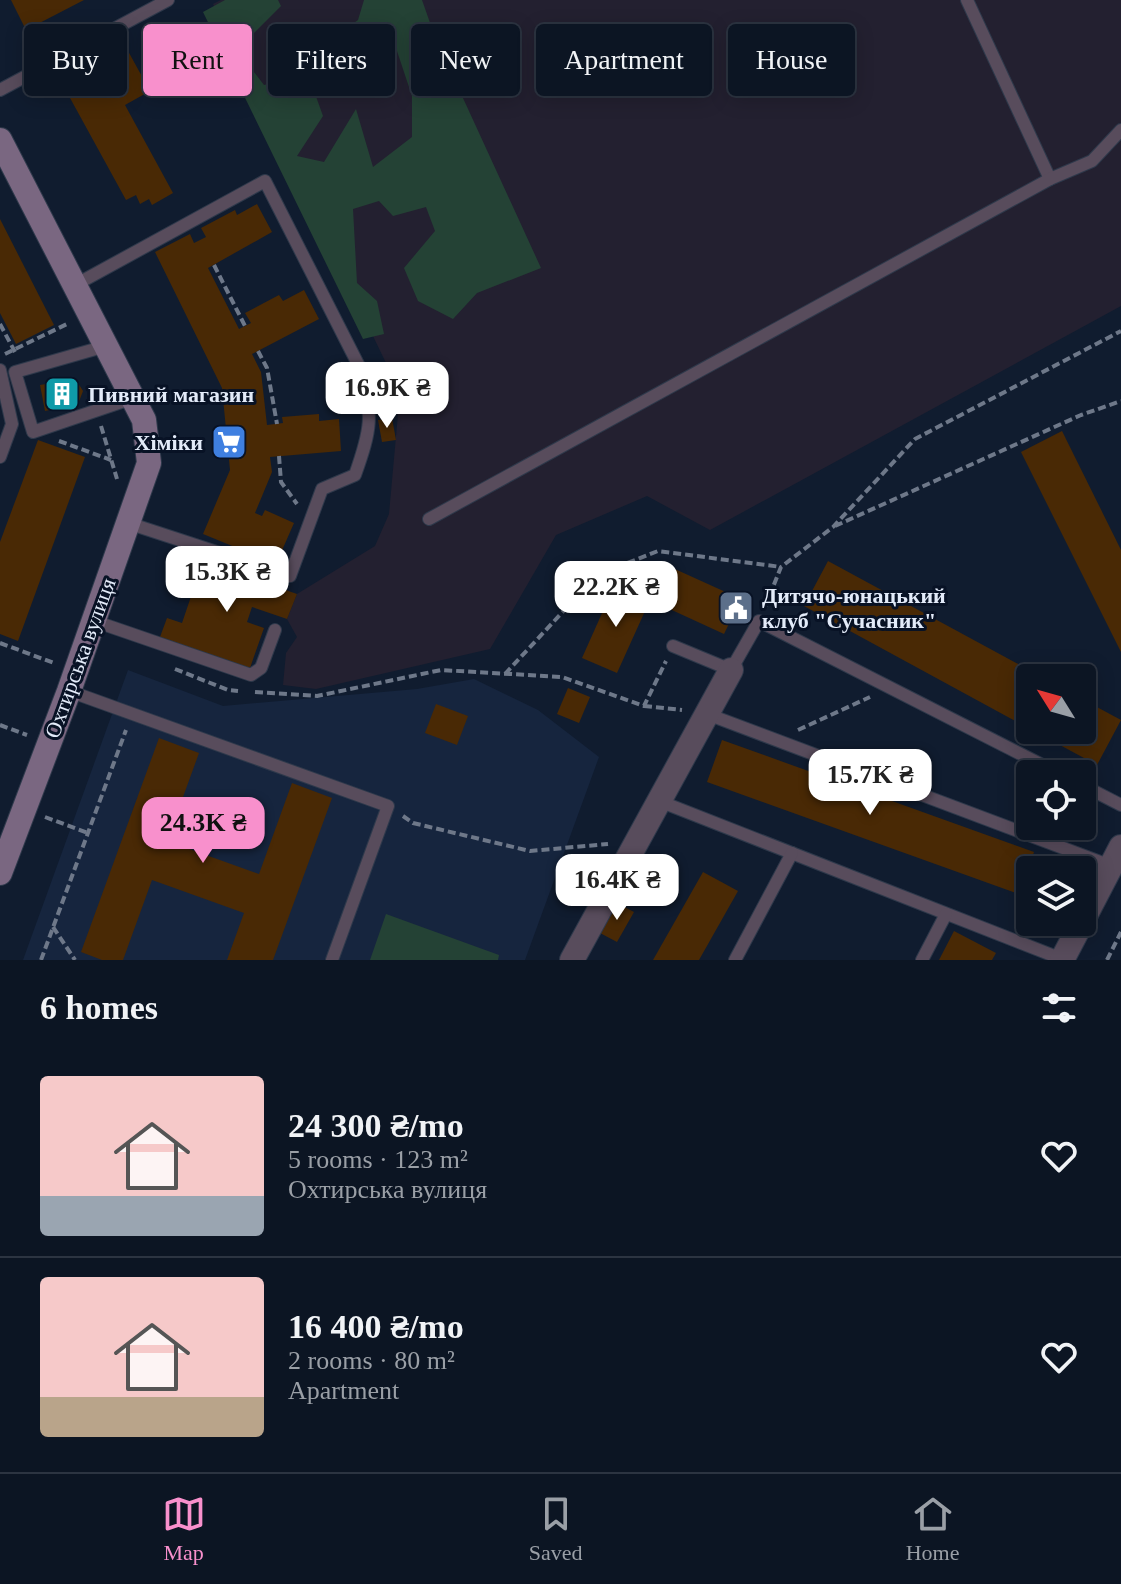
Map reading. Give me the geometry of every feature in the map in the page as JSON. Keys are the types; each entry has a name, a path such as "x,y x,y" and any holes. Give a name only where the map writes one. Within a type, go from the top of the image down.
{"main road":[{"name":"Охтирська вулиця","path":"0,140 144,420 149,463 69,691 0,873"}],"street":[{"path":"572,960 731,670"},
{"path":"1096,895 1116,857"},
{"path":"1062,960 1075,936"}],"lane":[{"path":"0,90 168,0"},
{"path":"967,0 1050,179"},
{"path":"429,519 1050,179 1092,161 1121,130"},
{"path":"75,285 265,181 360,368 369,400 370,435 355,475 322,489 290,576 128,523"},
{"path":"106,346 15,372 33,432 133,398"},
{"path":"0,370 12,424 0,457"},
{"path":"94,621 251,675 261,668 275,630"},
{"path":"673,646 731,670 759,621 1033,760"},
{"path":"69,691 388,806 332,960"},
{"path":"707,714 1116,857"},
{"path":"1096,792 1121,805"},
{"path":"659,801 1062,960"},
{"path":"735,960 792,853"},
{"path":"922,960 946,914"}],"path":[{"path":"214,265 245,326"},
{"path":"0,357 75,321"},
{"path":"0,324 14,350"},
{"path":"759,621 781,567 833,527 915,439 1121,331"},
{"path":"258,351 267,368 277,424"},
{"path":"833,527 1081,415 1121,401"},
{"path":"96,411 118,481"},
{"path":"279,456 281,482 310,522"},
{"path":"505,674 597,575 658,551 781,567"},
{"path":"0,643 55,664"},
{"path":"644,706 673,646"},
{"path":"172,669 228,690 317,696 441,670 562,677 644,706 707,714"},
{"path":"777,740 890,687"},
{"path":"41,960 132,714"},
{"path":"0,725 27,735"},
{"path":"388,806 413,823 530,851 637,842"},
{"path":"24,809 88,833"},
{"path":"53,927 75,960"},
{"path":"1107,960 1121,932"}],"shaded area":[{"path":"221,0 1121,0 1121,306 710,530 647,496 556,535 490,649 316,689 283,685 286,653 297,637 287,619 297,594 375,546 389,514 400,392 252,85 252,24 223,24 213,4"},
{"path":"128,670 223,706 417,689 474,679 538,710 599,757 525,960 23,960"}],"green space":[{"path":"225,0 278,0 281,6 252,35 252,24 209,24 203,12"},
{"path":"364,0 422,0 430,24 411,24 411,93 395,48 395,24 352,24 358,20"},
{"path":"252,69 264,85 268,84 268,96 316,96 323,116 297,156 324,162 356,109 373,167 412,137 412,96 462,96 541,268 477,293 453,319 418,301 404,268 435,231 426,207 393,216 379,201 353,209 357,283 377,301 384,334 363,339 244,96 252,96"},
{"path":"386,914 499,955 498,960 370,960"}],"building":[{"path":"11,0 84,0 38,24 24,26"},
{"path":"127,52 143,78 143,95 125,105 173,193 152,205 149,199 140,204 136,195 126,200 69,96 127,96"},
{"path":"257,204 272,232 208,268 239,329 251,323 245,313 279,295 283,301 304,290 319,319 252,354 261,372 267,425 283,423 282,417 319,414 319,421 339,419 341,451 270,457 272,472 255,513 262,516 265,510 294,523 276,564 203,534 230,470 222,388 155,252 190,234 194,243 206,237 201,228 235,210 237,215"},
{"path":"0,219 54,325 16,344 0,313"},
{"name":"Пивний магазин","path":"70,380 78,383 83,391 78,404 45,411 40,385"},
{"path":"392,418 396,440 382,442 378,420"},
{"path":"1062,431 1121,550 1121,652 1021,452"},
{"path":"38,440 85,457 18,641 0,634 0,542"},
{"path":"203,561 297,594 287,619 252,607 247,622 264,628 250,668 160,637 167,618 182,623"},
{"path":"828,561 1018,664 1016,721 804,606"},
{"path":"666,565 741,599 724,634 650,600"},
{"path":"615,584 650,600 617,673 582,658"},
{"path":"568,688 590,697 579,723 557,714"},
{"path":"436,704 468,716 457,745 425,733"},
{"path":"1096,707 1121,720 1097,765 1096,760 1088,760 1058,744 1096,744"},
{"path":"159,738 199,753 167,841 259,874 292,783 332,798 273,960 227,960 244,913 152,880 123,960 102,960 81,952"},
{"path":"722,740 1034,852 1033,856 1016,856 1016,893 707,782"},
{"path":"703,872 738,891 699,960 653,960"},
{"path":"617,903 634,912 617,942 600,933"},
{"path":"954,931 996,953 992,960 939,960"}],"place":[{"name":"Пивний магазин","path":"62,394"},
{"name":"Хіміки","path":"229,442"},
{"name":"Дитячо-юнацький клуб \"Сучасник\"","path":"736,608"}]}
